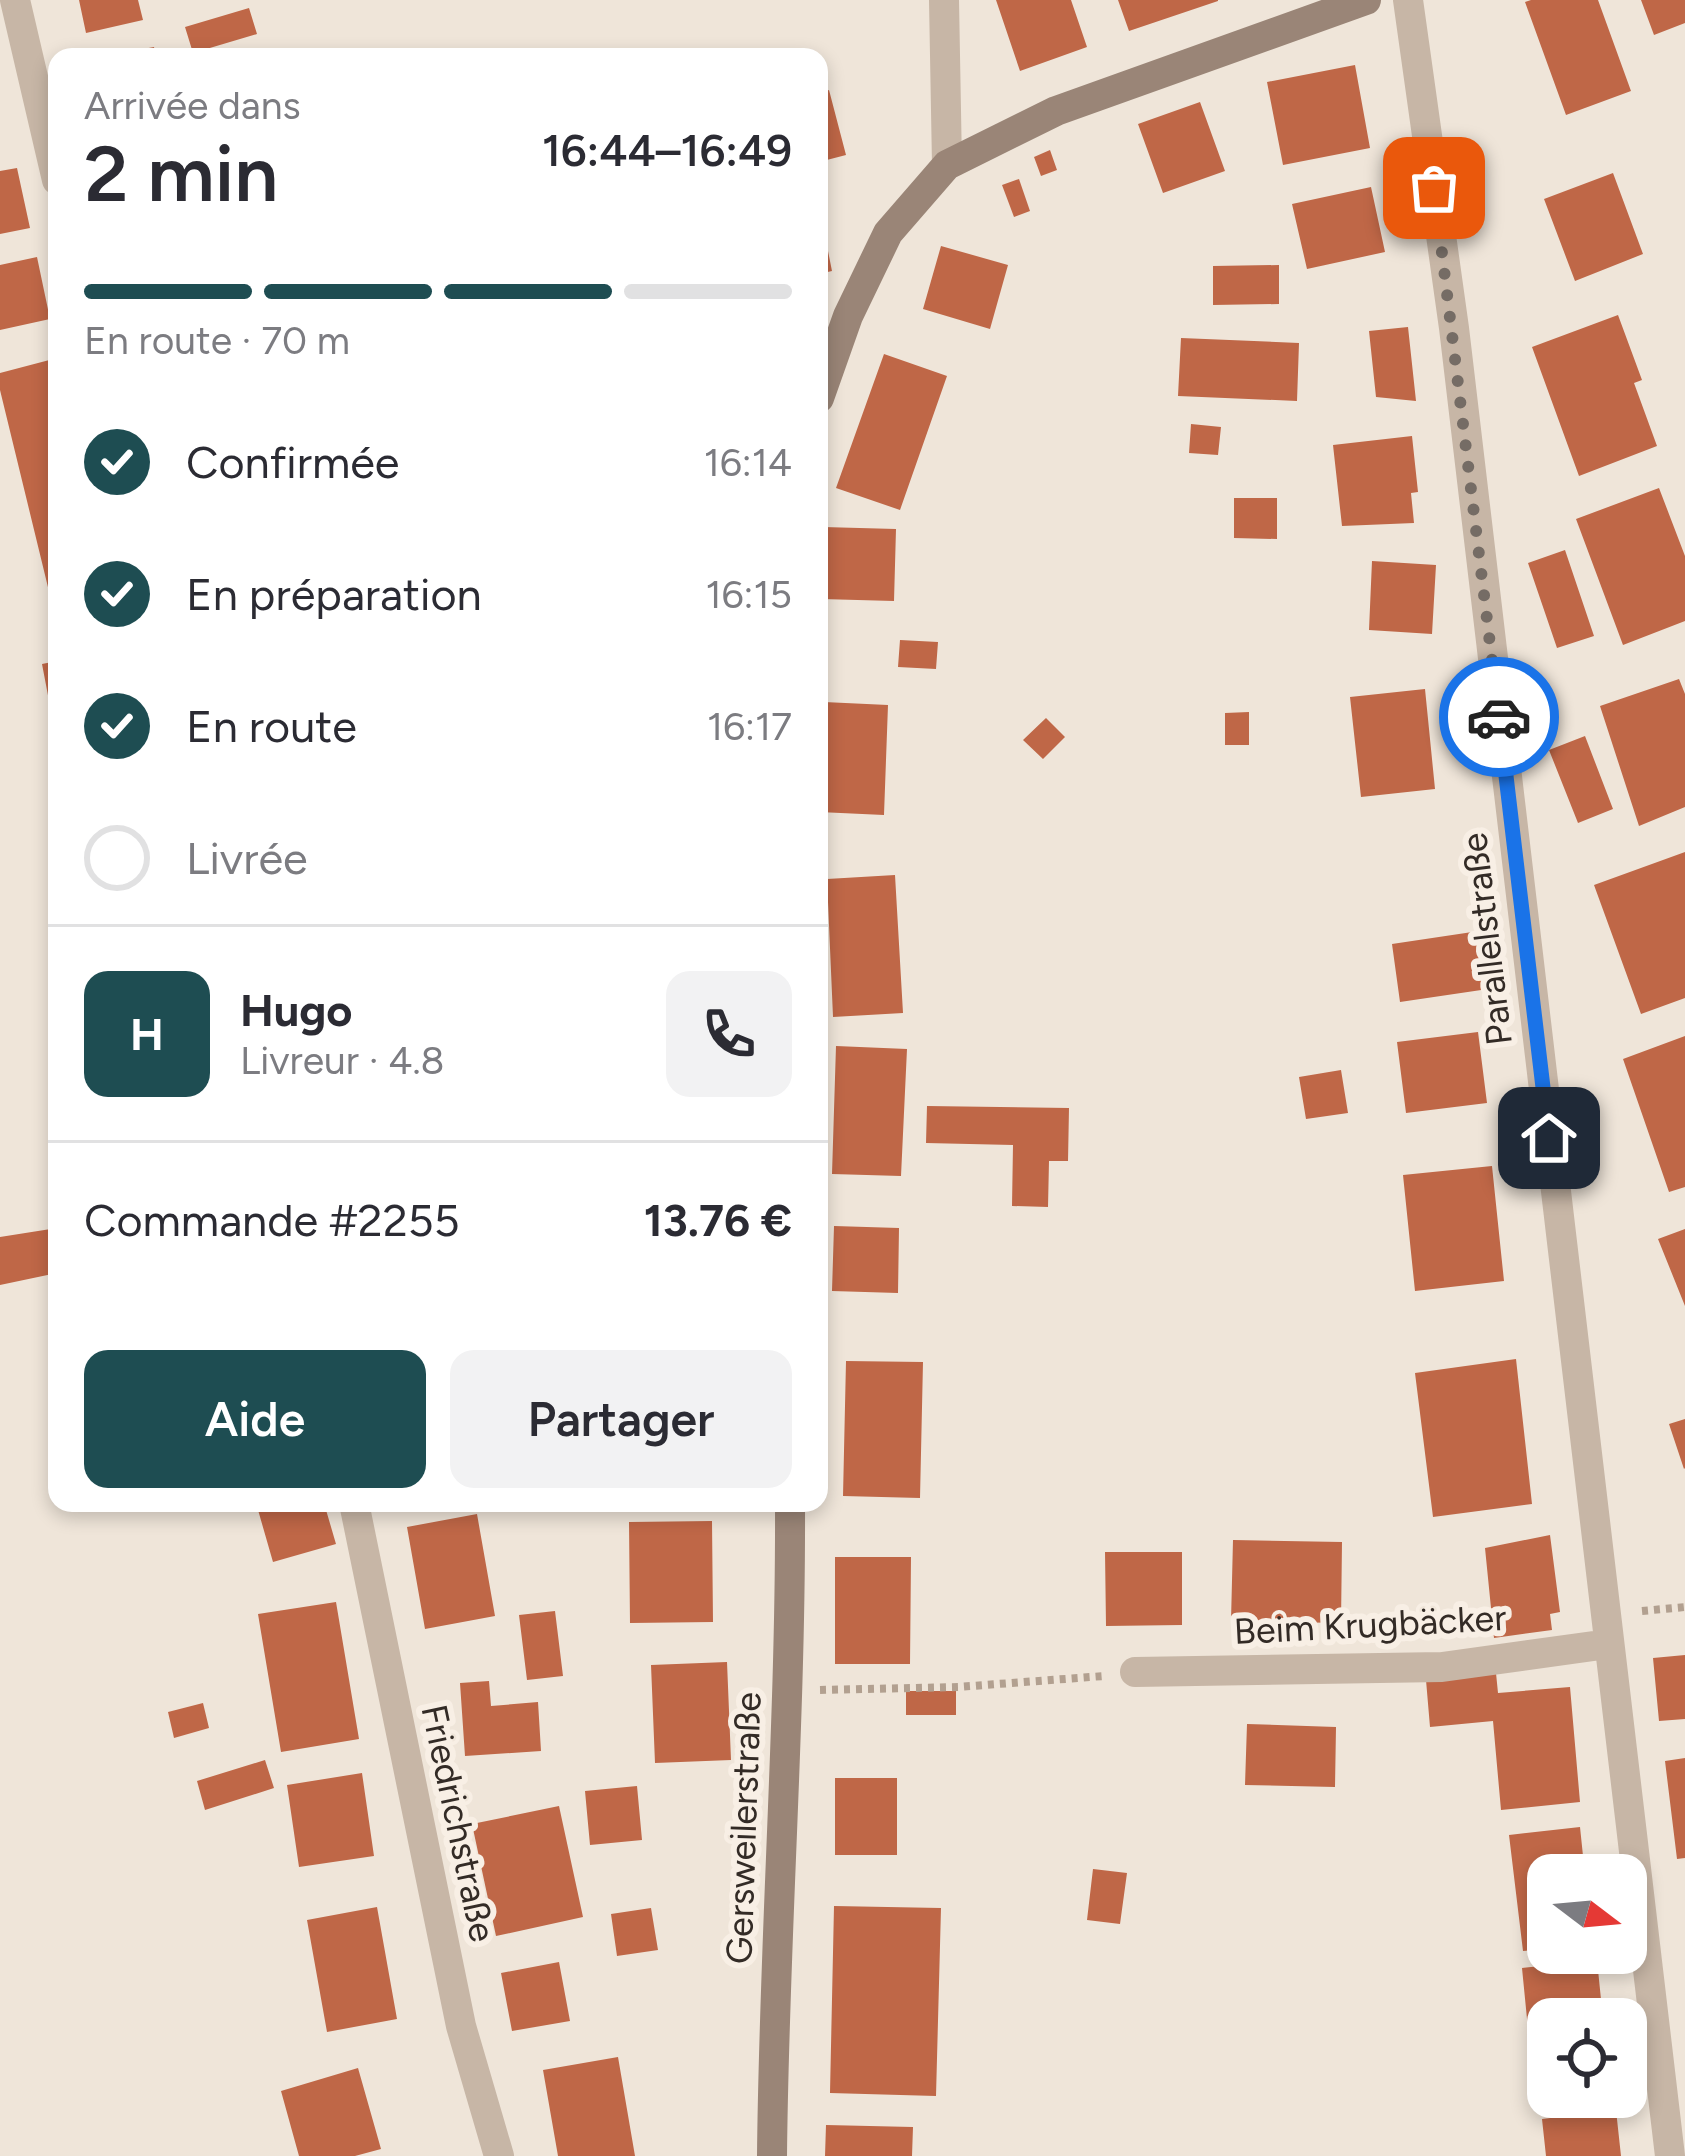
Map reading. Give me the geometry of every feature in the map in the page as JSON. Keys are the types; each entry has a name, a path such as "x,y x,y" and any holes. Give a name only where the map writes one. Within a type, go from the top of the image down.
{"street":[{"path":"15,0 48,141"},
{"path":"944,0 947,165"},
{"path":"828,373 848,316 888,233 947,165 1057,111 1366,0"},
{"name":"Parallelstraße","path":"1408,0 1454,328 1670,2156"},
{"name":"Friedrichstraße","path":"356,1512 461,2026 499,2156"},
{"name":"Gersweilerstraße","path":"772,2156 789,1690 778,1512"},
{"name":"Beim Krugbäcker","path":"1135,1672 1442,1666 1608,1644"}],"path":[{"path":"789,1690 958,1688 1135,1672"}],"building":[{"path":"79,0 138,0 143,20 86,33"},
{"path":"996,0 1071,0 1087,47 1020,71"},
{"path":"1118,0 1218,0 1218,1 1129,31"},
{"path":"1598,0 1631,91 1566,115 1525,2"},
{"path":"1641,0 1685,0 1685,23 1654,35"},
{"path":"249,8 257,34 210,48 191,48 185,27"},
{"path":"1355,65 1370,148 1283,165 1267,82"},
{"path":"828,90 846,155 828,160"},
{"path":"1200,102 1225,171 1163,193 1138,124"},
{"path":"1050,150 1057,170 1041,176 1034,157"},
{"path":"17,168 30,228 0,234 0,171"},
{"path":"1613,173 1643,254 1575,281 1544,199"},
{"path":"1019,179 1030,211 1014,217 1002,185"},
{"path":"1371,187 1385,252 1307,269 1292,204"},
{"path":"941,246 1008,265 990,329 923,309"},
{"path":"37,257 48,319 0,330 0,265"},
{"path":"1279,265 1279,304 1213,305 1213,266"},
{"path":"1618,315 1642,380 1634,383 1657,446 1579,476 1532,347"},
{"path":"1408,327 1416,401 1376,397 1369,331"},
{"path":"1181,338 1299,343 1297,401 1178,396"},
{"path":"884,354 947,376 900,510 836,488"},
{"path":"48,360 48,587 0,390 0,373"},
{"path":"1191,424 1221,427 1218,455 1189,453"},
{"path":"1412,436 1418,492 1411,493 1414,523 1342,526 1333,445"},
{"path":"1659,488 1685,556 1685,621 1623,645 1576,519"},
{"path":"1234,498 1277,498 1277,539 1234,538"},
{"path":"828,527 896,529 894,601 828,599"},
{"path":"1565,550 1594,636 1557,648 1528,563"},
{"path":"1372,561 1436,565 1432,634 1369,630"},
{"path":"900,640 938,642 936,669 898,667"},
{"path":"48,663 48,695 42,664"},
{"path":"1679,679 1685,694 1685,807 1639,826 1600,706"},
{"path":"1425,689 1435,789 1361,797 1350,697"},
{"path":"828,702 888,705 884,815 828,812"},
{"path":"1249,712 1249,745 1225,745 1225,713"},
{"path":"1046,718 1065,737 1043,759 1023,740"},
{"path":"1585,736 1613,809 1578,823 1549,750"},
{"path":"1685,852 1685,998 1641,1014 1594,885"},
{"path":"895,875 903,1013 833,1017 828,879"},
{"path":"1479,931 1488,989 1400,1002 1392,944"},
{"path":"1478,1032 1487,1103 1406,1113 1397,1042"},
{"path":"1685,1036 1685,1187 1669,1192 1623,1059"},
{"path":"836,1046 907,1049 901,1176 832,1174"},
{"path":"1341,1070 1348,1113 1306,1119 1299,1077"},
{"path":"927,1106 1069,1108 1068,1161 1049,1161 1048,1207 1012,1206 1013,1145 926,1143"},
{"path":"1492,1166 1504,1281 1415,1291 1403,1175"},
{"path":"834,1226 899,1228 898,1293 832,1291"},
{"path":"48,1229 48,1275 0,1285 0,1237"},
{"path":"1685,1229 1685,1306 1658,1239"},
{"path":"1516,1359 1532,1504 1433,1517 1415,1373"},
{"path":"846,1361 923,1362 920,1498 843,1496"},
{"path":"1685,1419 1685,1468 1684,1469 1669,1424"},
{"path":"259,1512 327,1512 336,1544 273,1562"},
{"path":"477,1514 495,1616 425,1629 407,1527"},
{"path":"712,1521 713,1622 630,1623 629,1522"},
{"path":"1550,1535 1560,1612 1550,1614 1552,1630 1494,1638 1485,1548"},
{"path":"1233,1540 1342,1542 1341,1623 1231,1621"},
{"path":"1105,1552 1182,1552 1182,1625 1106,1626"},
{"path":"835,1557 911,1557 910,1664 835,1664"},
{"path":"336,1602 359,1739 281,1752 258,1614"},
{"path":"555,1611 563,1676 527,1680 519,1615"},
{"path":"1685,1655 1685,1719 1659,1721 1653,1658"},
{"path":"727,1662 731,1760 655,1763 651,1665"},
{"path":"1496,1673 1498,1693 1570,1687 1580,1802 1501,1810 1493,1721 1430,1727 1426,1680"},
{"path":"489,1681 491,1706 538,1702 541,1751 465,1756 460,1683"},
{"path":"906,1691 956,1691 956,1715 906,1715"},
{"path":"203,1703 209,1728 174,1738 168,1712"},
{"path":"1247,1724 1336,1727 1335,1787 1245,1785"},
{"path":"1685,1758 1685,1858 1677,1859 1665,1761"},
{"path":"265,1760 274,1788 205,1810 197,1781"},
{"path":"362,1773 374,1856 299,1867 287,1785"},
{"path":"835,1778 897,1778 897,1855 835,1855"},
{"path":"637,1786 642,1840 590,1845 585,1791"},
{"path":"559,1806 583,1917 496,1936 472,1824"},
{"path":"1580,1827 1583,1854 1527,1854 1527,1951 1523,1951 1509,1835"},
{"path":"1093,1869 1127,1873 1120,1924 1087,1920"},
{"path":"834,1906 941,1908 936,2096 830,2093"},
{"path":"377,1907 397,2019 327,2032 307,1920"},
{"path":"651,1908 658,1950 617,1956 611,1914"},
{"path":"559,1962 570,2021 512,2031 501,1973"},
{"path":"1527,1967 1527,1974 1598,1974 1601,1998 1527,1998 1527,2019 1522,1968"},
{"path":"618,2057 635,2156 558,2156 543,2070"},
{"path":"358,2068 381,2149 355,2156 299,2156 281,2091"},
{"path":"1617,2118 1621,2156 1546,2156 1542,2119"},
{"path":"826,2125 913,2127 912,2156 825,2156"}],"way so far":[{"path":"1434,188 1499,717"}],"route":[{"path":"1499,717 1549,1138"}]}
